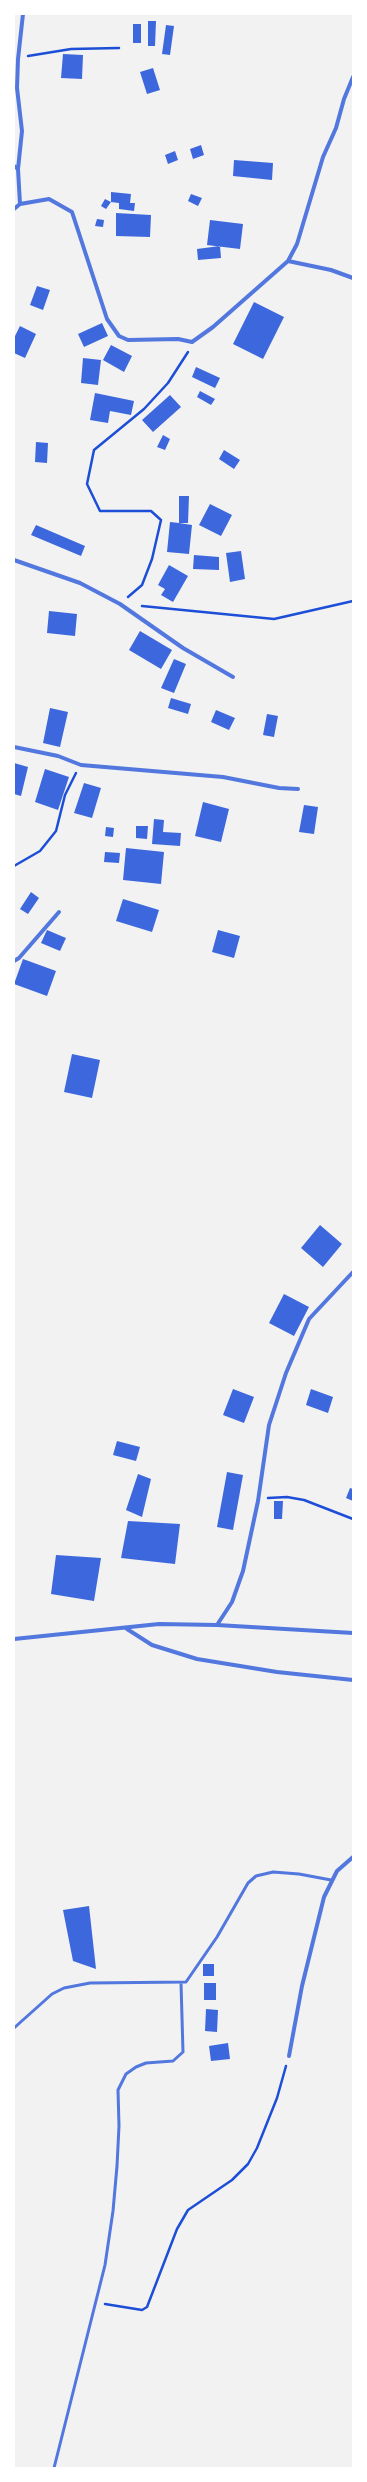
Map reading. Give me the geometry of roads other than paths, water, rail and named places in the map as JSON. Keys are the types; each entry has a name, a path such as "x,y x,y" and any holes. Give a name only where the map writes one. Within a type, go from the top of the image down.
{"street":[{"path":"20,204 16,167 22,131 17,88 18,59 23,14"},
{"path":"14,209 20,204 49,199 72,212 107,319 119,336 128,340 178,339 192,342 213,327 288,261 297,244 324,157 336,128 344,99 353,77"},
{"path":"288,261 331,270 353,278"},
{"path":"14,560 80,583 120,604 183,648 233,677"},
{"path":"14,747 58,756 81,765 223,778 279,788 298,789"},
{"path":"14,961 19,958 59,912"},
{"path":"217,1625 232,1602 243,1571 258,1501 269,1425 286,1373 309,1319 353,1272"},
{"path":"14,1640 127,1629 159,1624 217,1625 353,1633"},
{"path":"127,1629 152,1645 196,1659 277,1672 353,1680"},
{"path":"289,2056 302,1986 324,1897 330,1880 353,1857"}],"lane":[{"path":"14,2028 52,1994 64,1988 90,1983 186,1982 248,1883 256,1876 273,1872 300,1874 330,1880"},
{"path":"54,2468 105,2265 113,2211 119,2126 118,2090 126,2074 136,2067 146,2063 173,2061 183,2052 181,1983"}]}
